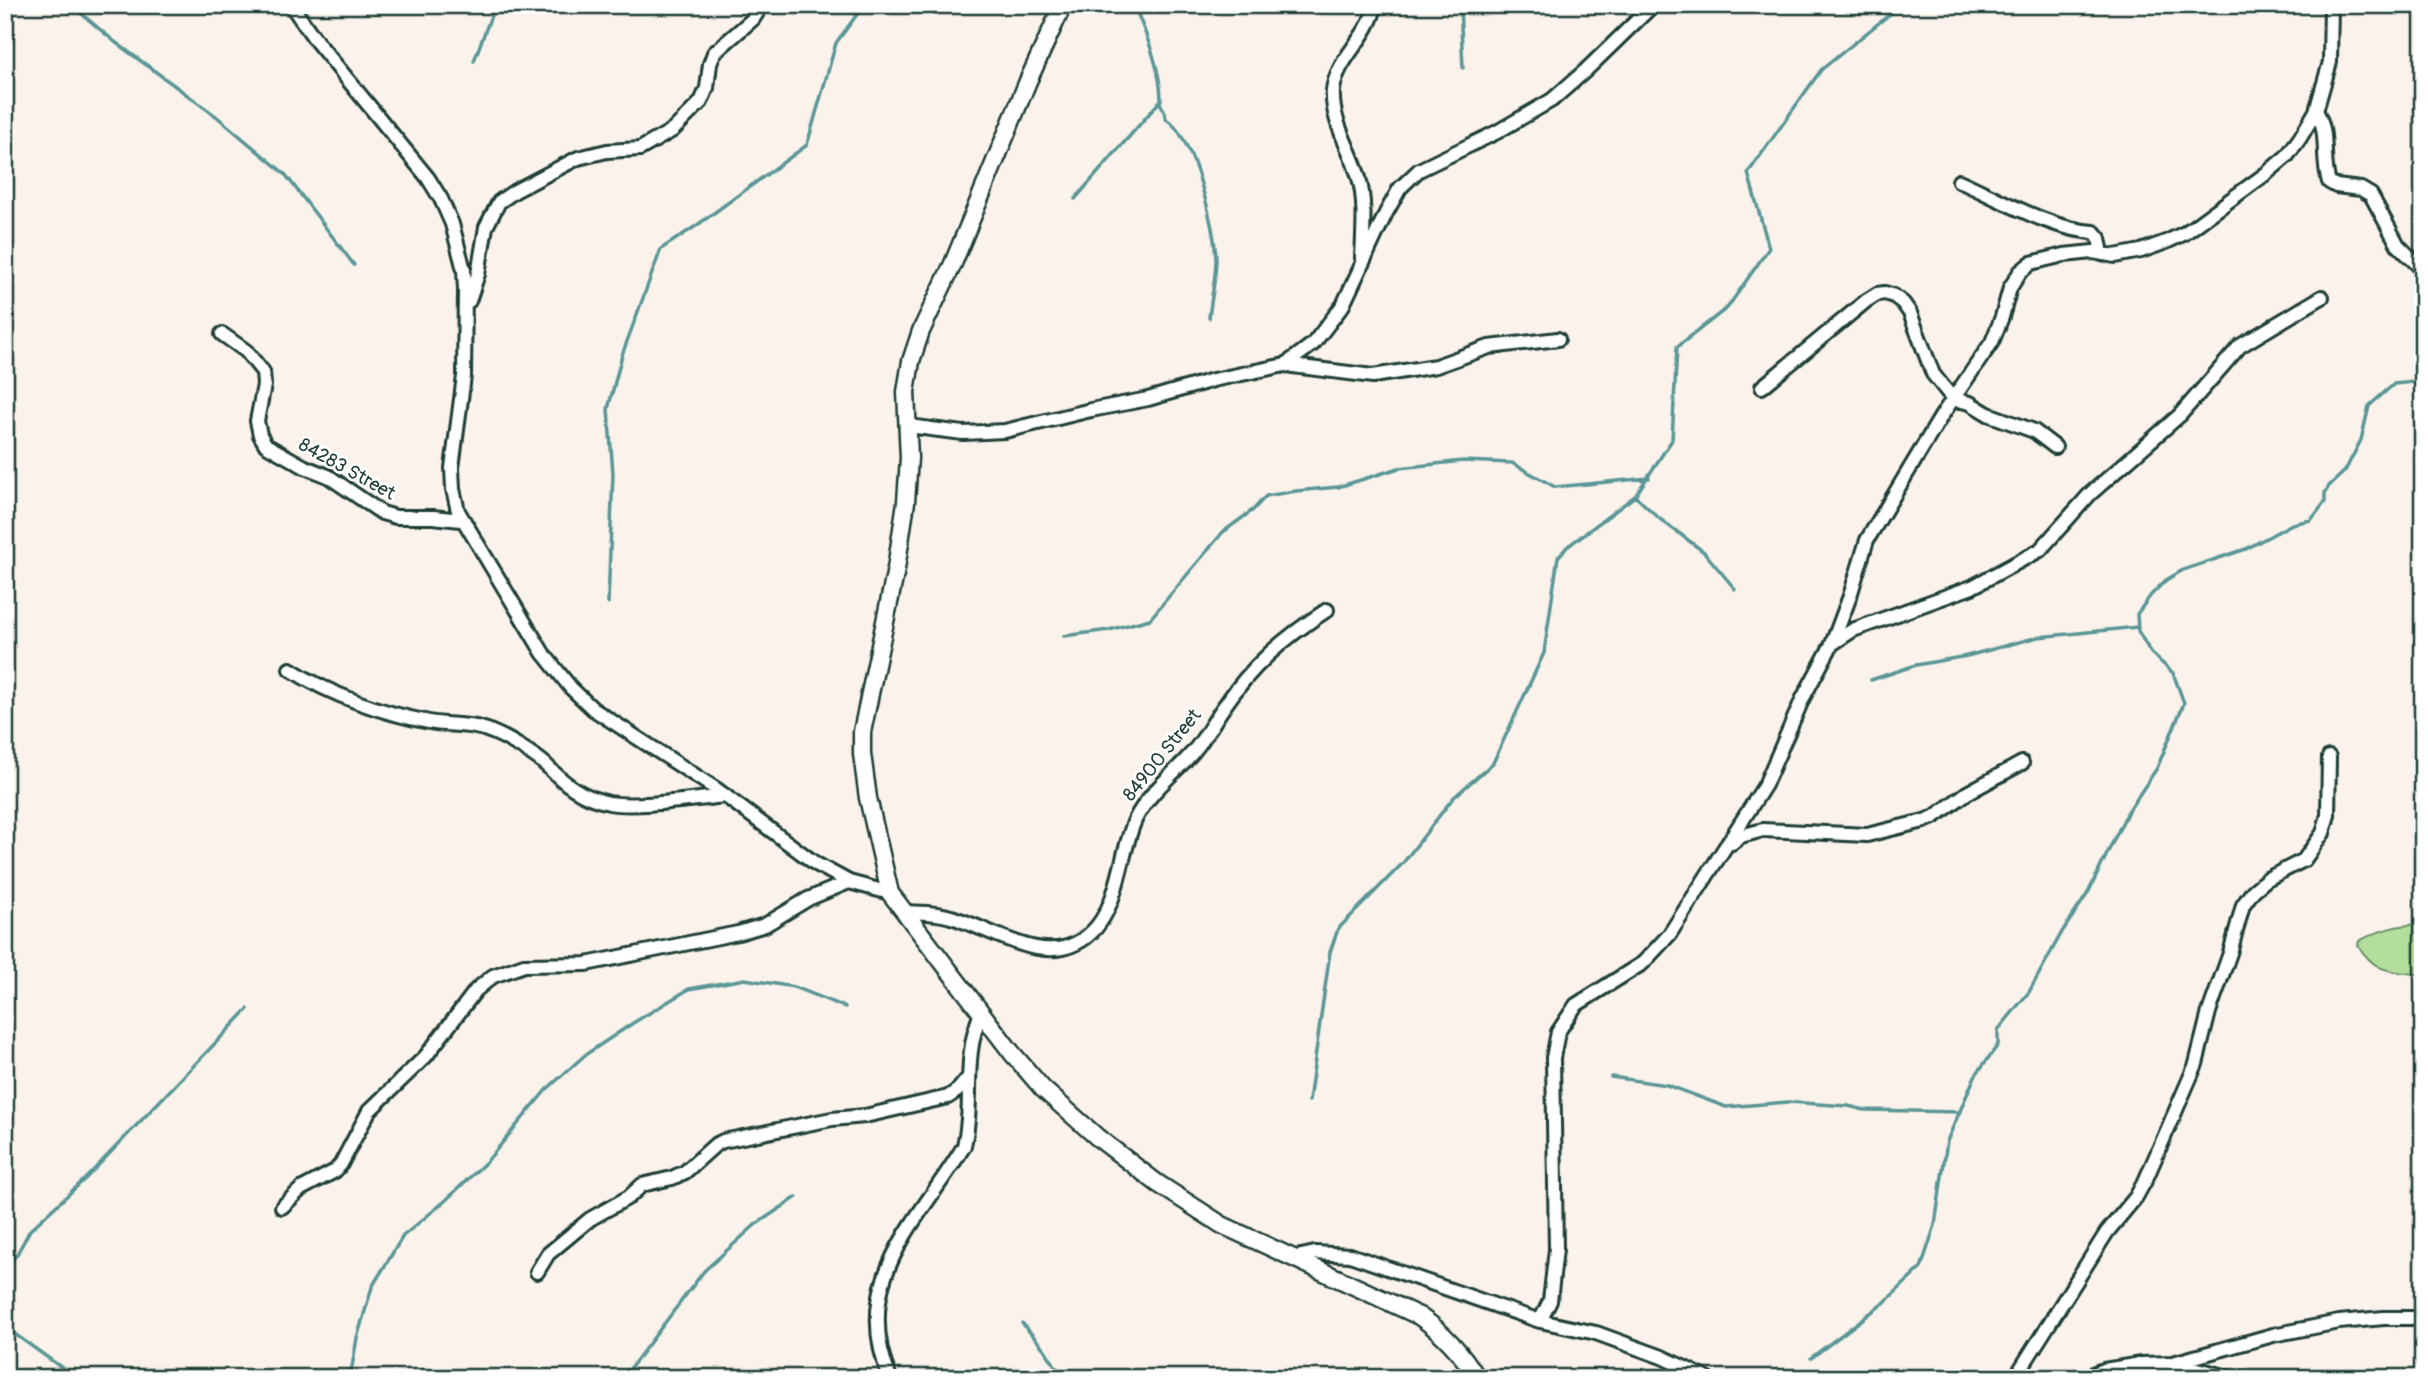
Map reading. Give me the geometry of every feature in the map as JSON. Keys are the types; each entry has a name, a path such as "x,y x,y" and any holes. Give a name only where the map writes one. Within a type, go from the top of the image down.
{"street":[{"path":"291,5 317,42 428,178 441,199 458,242 464,270 466,312 464,376 452,468 453,489 461,520 542,653 571,688 593,709 726,796 816,864 849,882 890,893"},
{"path":"466,312 478,274 486,226 499,202 578,158 607,151 640,149 673,130 701,102 707,88 714,53 753,19 762,5"},
{"path":"1063,5 1028,81 952,266 921,331 911,361 906,393 909,458 906,502 862,732 868,798 890,893 981,1013 1043,1089 1097,1136 1157,1183 1222,1224 1419,1316 1455,1348 1477,1378"},
{"path":"1362,265 1360,182 1338,124 1333,91 1337,75 1370,21 1375,5"},
{"path":"1285,365 1313,344 1343,305 1400,188 1419,170 1497,132 1552,100 1653,5"},
{"path":"1540,1321 1550,1301 1556,1249 1553,1058 1558,1032 1576,1005 1643,963 1669,935 1765,785 1803,698 1832,644 1867,540 1953,399 1992,342 2010,288 2020,272 2031,264 2064,255 2080,253 2115,256 2141,251 2185,233 2287,156 2316,111 2330,62 2331,5"},
{"path":"2316,111 2320,116 2329,182 2336,186 2361,189 2371,195 2398,245 2420,267"},
{"path":"1959,181 2054,223 2094,233 2099,238 2102,254"},
{"path":"1762,387 1866,301 1877,294 1885,293 1903,303 1910,313 1933,374 1953,399 1970,403 1988,414 2034,431 2055,447"},
{"path":"1832,644 1853,630 1972,587 2040,550 2090,494 2180,415 2239,346 2322,297"},
{"name":"84283 Street","path":"222,334 246,351 263,372 264,386 257,422 266,445 305,467 328,476 382,513 396,517 461,520"},
{"path":"908,426 963,433 1005,431 1285,365 1373,376 1436,366 1489,347 1558,339"},
{"name":"84900 Street","path":"904,912 950,916 1039,948 1062,948 1079,941 1096,928 1115,892 1134,822 1143,806 1204,739 1228,701 1270,651 1291,633 1327,610"},
{"path":"290,669 325,689 383,710 427,722 489,730 538,759 565,785 593,799 630,804 726,796"},
{"path":"2015,1378 2107,1232 2136,1197 2146,1179 2196,1065 2209,1012 2230,954 2243,905 2253,891 2267,879 2304,860 2323,833 2328,815 2329,757"},
{"path":"1726,848 1741,836 1763,830 1867,835 1924,821 1934,817 1967,793 2022,763"},
{"path":"282,1208 301,1189 335,1171 369,1111 426,1056 476,990 493,976 524,965 586,964 738,933 765,925 808,899 849,882"},
{"path":"891,1378 881,1348 879,1314 882,1287 888,1263 907,1229 964,1146 968,1130 968,1078 973,1033 981,1013"},
{"path":"537,1272 548,1254 590,1219 629,1197 642,1185 685,1172 723,1141 832,1119 865,1116 948,1097 968,1078"},
{"path":"1292,1258 1315,1253 1350,1255 1540,1321 1596,1333 1662,1357 1706,1378"},
{"path":"2083,1378 2104,1370 2141,1364 2173,1363 2273,1335 2339,1322 2423,1318"},
{"path":"2173,1363 2232,1378"},
{"path":"2141,1364 2151,1378"}],"green space":[{"path":"2423,924 2423,975 2378,966 2358,945 2359,941 2382,931"}],"waterway":[{"path":"71,5 115,42 216,116 285,174 354,265"},
{"path":"474,61 495,5"},
{"path":"608,603 613,473 608,409 622,355 661,249 807,145 836,43 864,5"},
{"path":"1075,199 1161,100 1156,64 1134,5"},
{"path":"1460,5 1463,68"},
{"path":"1309,1101 1330,952 1338,929 1403,863 1453,798 1493,763 1544,653 1558,557 1567,547 1635,496 1672,440 1677,347 1728,307 1769,248 1748,173 1821,70 1901,5"},
{"path":"1160,103 1166,119 1176,128 1185,143 1201,183 1212,226 1216,259 1209,318"},
{"path":"1811,1358 1885,1302 1921,1268 1935,1225 1947,1141 1975,1076 1998,1045 1998,1030 2029,992 2062,932 2088,893 2127,813 2157,768 2184,703 2173,673 2151,653 2138,631 2137,614 2166,580 2183,570 2246,549 2292,524 2311,520 2325,502 2325,493 2329,486 2345,471 2361,440 2369,406 2394,384 2414,382 2423,386"},
{"path":"1064,636 1109,630 1150,619 1223,532 1253,510 1266,496 1338,487 1399,468 1463,461 1512,463 1555,487 1649,478"},
{"path":"1635,496 1660,519 1704,552 1735,589"},
{"path":"1871,680 1916,665 1967,656 2038,637 2138,627"},
{"path":"350,1378 357,1338 372,1287 403,1236 488,1160 546,1090 585,1055 689,989 745,979 794,987 845,1007"},
{"path":"5,1269 30,1230 86,1178 248,1009"},
{"path":"1611,1077 1667,1085 1726,1107 1788,1102 1848,1106 1865,1110 1960,1112"},
{"path":"623,1378 704,1271 755,1225 797,1197"},
{"path":"1022,1323 1045,1350 1063,1378"},
{"path":"5,1327 76,1378"},
{"path":"1402,1378 1435,1375"}]}
